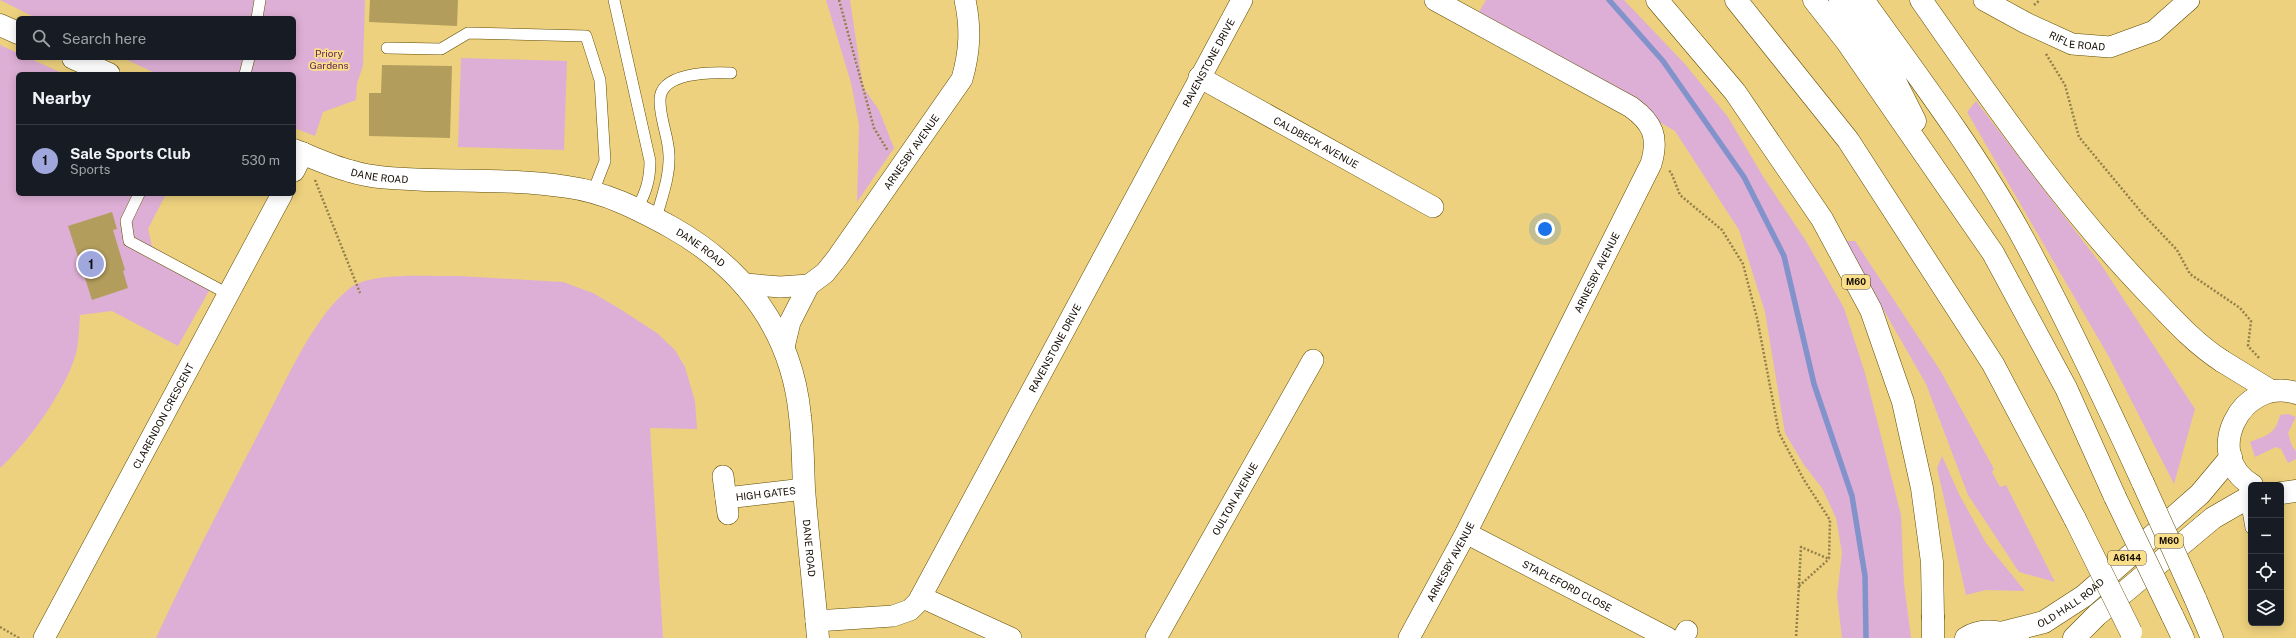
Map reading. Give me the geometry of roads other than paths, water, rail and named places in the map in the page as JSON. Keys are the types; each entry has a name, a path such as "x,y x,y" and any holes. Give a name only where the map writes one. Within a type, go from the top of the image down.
{"main road":[{"name":"M60","path":"1657,0 1740,99 1822,219 1871,310 1903,402 1922,488 1932,562 1933,627"},
{"path":"1736,0 1848,140 1993,364 2075,519 2132,635"},
{"name":"M60","path":"1814,0 1847,42 1993,253 2066,388 2115,497 2183,638"},
{"name":"M60","path":"1840,0 1888,67 1949,189"},
{"name":"M60","path":"1863,0 1958,134 2018,230 2085,357 2212,638"},
{"path":"1921,0 2012,129 2112,256 2200,348 2271,391"},
{"path":"0,25 16,32"},
{"path":"78,60 104,72"},
{"name":"DANE ROAD","path":"297,158 351,172 384,177 527,182 569,187 593,192 616,199 656,219 693,239 722,261 745,284 767,314 784,347 800,414 804,489 817,630"},
{"path":"2248,490 2231,457 2229,440 2235,418 2241,408 2255,397 2271,391 2289,391 2296,393"},
{"name":"OLD HALL ROAD","path":"1966,638 1987,632 2012,635 2044,622 2084,596 2200,494 2231,457"},
{"path":"2284,493 2296,491"},
{"name":"A6144","path":"2074,638 2097,615 2213,518 2248,494"}],"street":[{"name":"ARNESBY AVENUE","path":"784,347 790,322 808,285 825,273 837,258 900,170 962,79 969,56 969,23 965,0"},
{"name":"RAVENSTONE DRIVE","path":"817,630 893,616 910,610 921,597 1199,77 1242,0"},
{"name":"ARNESBY AVENUE","path":"1409,638 1466,533 1651,164 1654,142 1652,129 1645,118 1631,107 1435,0"},
{"name":"RIFLE ROAD","path":"1984,0 2026,23 2072,44 2110,47 2154,31 2189,0"},
{"name":"CALDBECK AVENUE","path":"1199,77 1433,207"},
{"name":"CLARENDON CRESCENT","path":"44,638 281,196"},
{"path":"745,284 780,287 808,285"},
{"name":"OULTON AVENUE","path":"1156,638 1313,360"},
{"name":"HIGH GATES","path":"723,476 727,506 804,489"},
{"name":"STAPLEFORD CLOSE","path":"1466,533 1668,638"},
{"path":"921,597 1011,638"}],"lane":[{"path":"257,16 260,0"},
{"path":"614,0 650,161 650,177 646,192 637,209"},
{"path":"387,48 441,49 468,33 586,36 600,80 605,161 593,192"},
{"path":"246,72 249,60"},
{"path":"656,219 669,168 669,155 660,102 661,92 666,85 676,79 716,73 731,73"},
{"path":"138,196 126,221 129,241 228,294"}],"waterway":[{"path":"1609,0 1663,61 1744,177 1784,256 1814,384 1852,496 1865,576 1866,638"}],"place":[{"name":"Sale Sports Club","path":"91,264"}],"park label":[{"name":"Priory Gardens","path":"329,58"}]}
